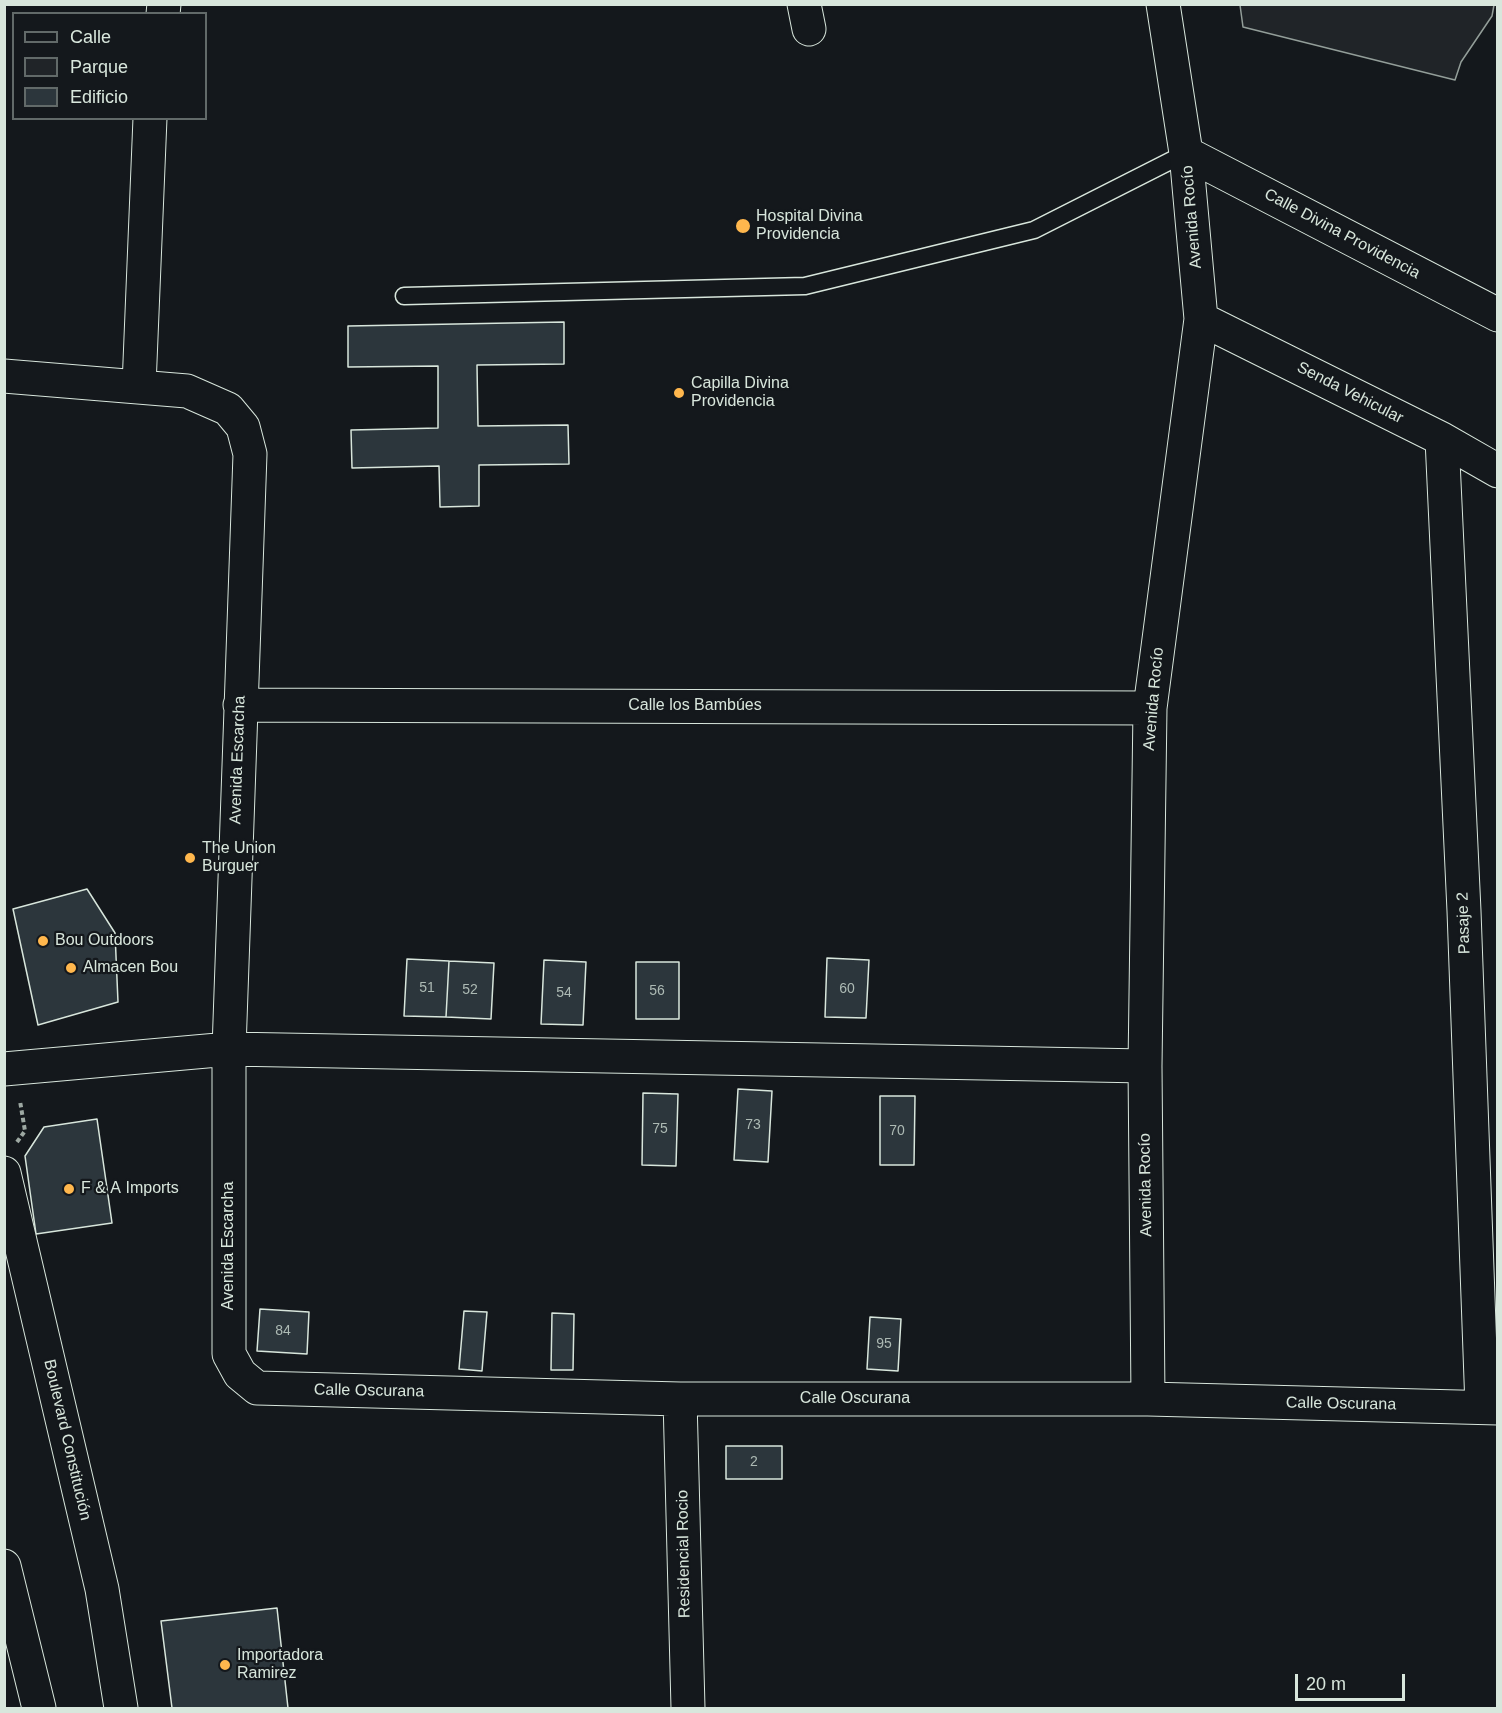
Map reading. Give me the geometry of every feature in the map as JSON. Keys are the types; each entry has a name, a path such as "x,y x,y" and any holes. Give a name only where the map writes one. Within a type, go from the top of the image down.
{"main road":[{"name":"Avenida Rocío","path":"1148,1399 1144,1066 1150,708 1201,319 1186,153 1163,4"},
{"path":"139,386 150,120"},
{"name":"Calle Divina Providencia","path":"1186,153 1497,315"},
{"name":"Senda Vehicular","path":"1201,319 1442,439 1497,471"},
{"name":"Avenida Escarcha","path":"4,376 187,391 228,410 243,427 250,454 229,1050 229,1354"},
{"name":"Pasaje 2","path":"1442,439 1490,1407"},
{"name":"Calle los Bambúes","path":"240,705 1150,708"},
{"path":"4,1069 229,1050 1144,1066"},
{"name":"Boulevard Constitución","path":"4,1173 102,1589 121,1708"},
{"name":"Calle Oscurana","path":"229,1354 240,1374 256,1388 680,1399 1148,1399 1490,1407"},
{"name":"Residencial Rocio","path":"680,1399 688,1708"},
{"path":"4,1566 39,1708"}],"lane":[{"path":"404,296 805,286 1034,230 1186,153"}],"green space":[{"path":"1240,4 1494,5 1492,16 1461,62 1455,80 1243,27"}],"building":[{"path":"564,322 564,364 477,365 478,426 568,425 569,464 479,465 479,506 440,507 439,466 352,468 351,430 438,428 438,366 348,367 348,326"},
{"name":"Almacen Bou","path":"87,889 115,933 118,1002 38,1025 13,909"},
{"path":"827,958 869,960 866,1018 825,1017"},
{"path":"407,959 449,961 446,1017 404,1016"},
{"path":"544,960 586,962 583,1025 541,1024"},
{"path":"449,961 494,963 491,1019 446,1017"},
{"path":"636,962 679,962 679,1019 636,1019"},
{"path":"738,1089 772,1091 768,1162 734,1160"},
{"path":"643,1093 678,1094 676,1166 642,1165"},
{"path":"880,1096 915,1096 914,1165 880,1165"},
{"name":"F & A Imports","path":"97,1119 112,1223 36,1234 25,1156 44,1127"},
{"path":"260,1309 309,1312 307,1354 257,1351"},
{"path":"464,1311 487,1312 482,1371 459,1369"},
{"path":"552,1313 574,1314 573,1370 551,1370"},
{"path":"870,1317 901,1319 898,1371 867,1369"},
{"path":"726,1446 782,1446 782,1479 726,1479"},
{"name":"Importadora Ramirez","path":"277,1608 288,1708 172,1708 161,1621"}],"place":[{"name":"Hospital Divina Providencia","path":"743,226"},
{"name":"Capilla Divina Providencia","path":"679,393"},
{"name":"The Union Burguer","path":"190,858"},
{"name":"Bou Outdoors","path":"43,941"},
{"name":"Almacen Bou","path":"71,968"},
{"name":"F & A Imports","path":"69,1189"},
{"name":"Importadora Ramirez","path":"225,1665"}]}
